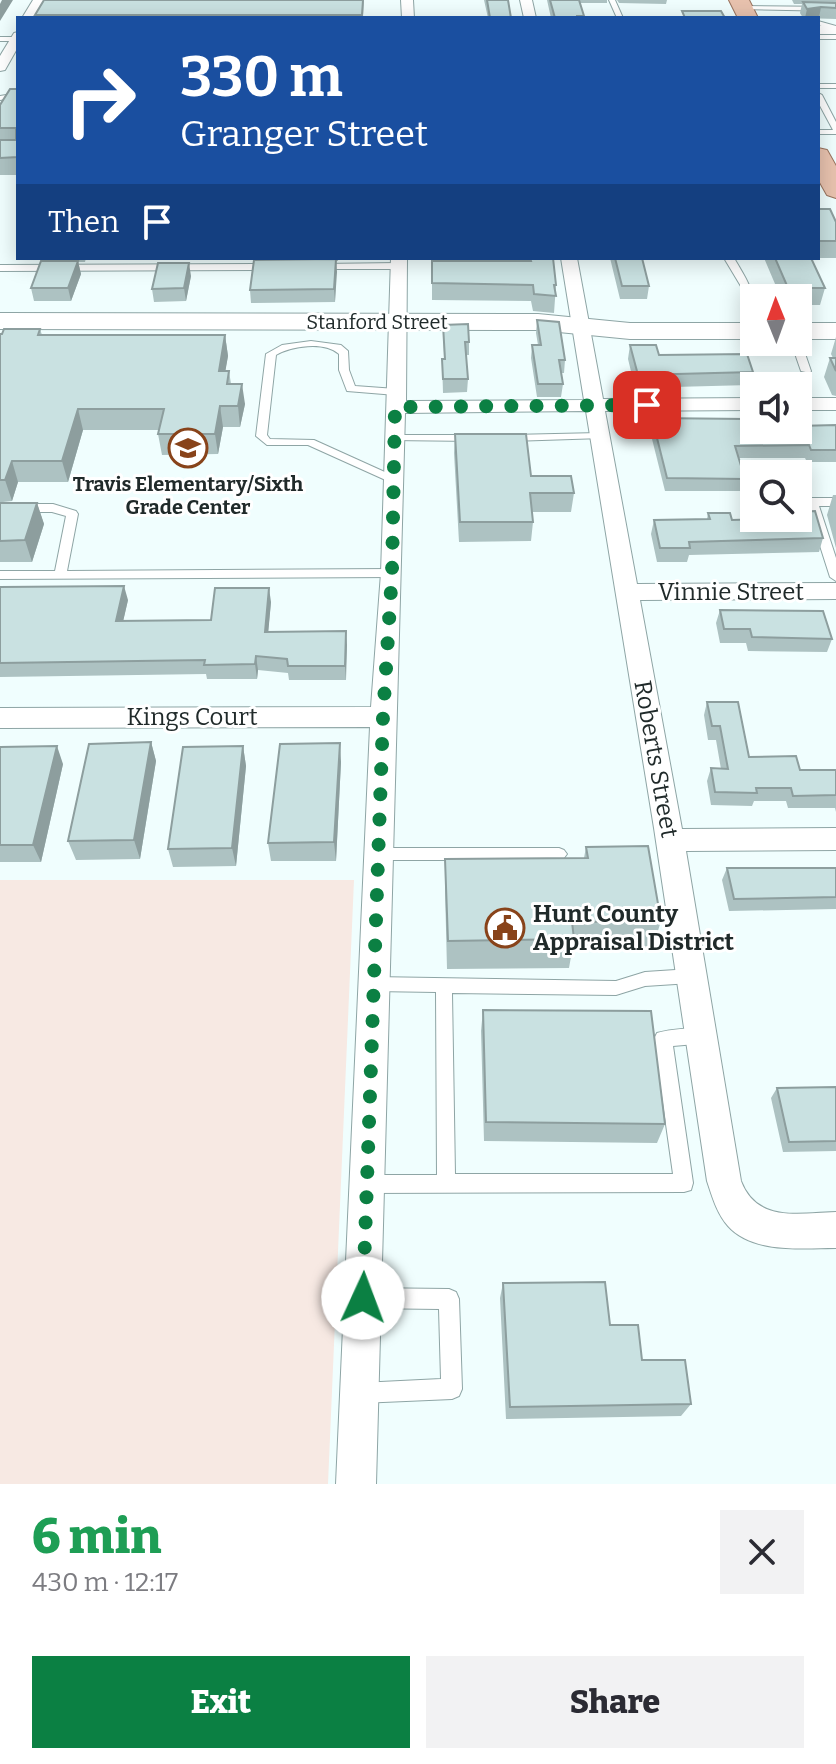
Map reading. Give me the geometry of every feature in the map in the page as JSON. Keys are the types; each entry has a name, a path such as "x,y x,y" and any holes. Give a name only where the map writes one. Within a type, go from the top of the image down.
{"main road":[{"path":"825,158 836,190"}],"street":[{"path":"0,67 16,40"},
{"name":"Roberts Street","path":"569,260 670,840 724,1181 734,1205 746,1220 781,1230 836,1230"},
{"path":"356,1484 383,717 392,573 399,262"},
{"name":"Stanford Street","path":"0,321 171,327 538,322 630,331 740,331"},
{"path":"812,331 836,331"},
{"path":"395,400 593,405 740,404"},
{"path":"812,404 836,404"},
{"name":"Vinnie Street","path":"626,592 836,591"},
{"name":"Kings Court","path":"0,718 383,717"},
{"path":"670,840 836,839"}],"lane":[{"path":"772,0 777,8"},
{"path":"743,9 836,9"},
{"path":"820,99 836,130"},
{"path":"0,268 287,264 231,260"},
{"path":"316,261 347,260"},
{"path":"730,260 745,284"},
{"path":"303,267 399,262"},
{"path":"394,480 310,442 267,442 261,436 271,354 279,348 302,345 337,347 344,353 344,370 351,389 395,400"},
{"path":"801,356 806,371"},
{"path":"395,438 599,436"},
{"path":"836,502 812,502 836,577"},
{"path":"0,508 53,508 72,514 60,575"},
{"path":"0,575 392,573"},
{"path":"378,854 559,854"},
{"path":"374,984 616,988 645,979 691,976"},
{"path":"444,986 446,1184"},
{"path":"367,1184 684,1183 663,1039 701,1037"},
{"path":"360,1393 452,1389 449,1299 363,1298"}],"shaded area":[{"path":"0,880 354,880 328,1484 0,1484"}],"building":[{"path":"44,0 363,0 362,15 35,15"},
{"path":"487,0 508,0 511,16 490,16"},
{"path":"550,0 579,0 584,16 577,16 554,16"},
{"path":"803,2 836,3 836,8 807,9"},
{"path":"682,11 721,11 724,16 684,16"},
{"path":"10,89 16,89 16,128 0,128 0,105"},
{"path":"0,140 16,140 16,157 0,158"},
{"path":"820,209 830,209 836,222 836,241 820,241"},
{"path":"254,260 336,260 334,289 250,290"},
{"path":"553,260 556,296 534,294 533,285 432,283 432,261"},
{"path":"616,260 642,260 649,286 622,286"},
{"path":"776,260 812,260 825,288 812,288 812,284 786,284"},
{"path":"41,261 78,261 68,288 31,288"},
{"path":"158,263 189,263 184,288 152,289"},
{"path":"537,320 559,322 565,360 559,360 563,384 538,384 532,345 541,345"},
{"path":"468,324 469,342 465,342 468,379 443,379 443,325"},
{"path":"4,329 40,329 38,335 225,335 219,371 229,371 227,384 242,384 238,406 220,406 215,434 158,434 164,409 78,409 62,461 12,461 5,480 0,480 0,334"},
{"path":"630,345 656,345 659,355 740,354 748,356 753,372 740,372 638,375"},
{"path":"652,418 740,419 740,444 812,444 812,426 836,425 836,450 811,450 809,445 735,446 740,462 740,479 667,478"},
{"path":"455,434 526,434 531,476 571,476 574,493 530,493 533,522 460,522"},
{"path":"0,503 37,503 25,540 0,541"},
{"path":"812,511 815,511 823,538 689,542 690,548 660,548 654,520 710,519 708,513 730,513 732,520 740,520 740,532 812,532"},
{"path":"124,586 116,621 211,620 215,588 269,588 265,632 346,631 345,666 288,666 287,659 256,656 255,664 204,665 205,660 0,663 0,587"},
{"path":"720,610 823,611 832,639 752,637 750,629 724,629"},
{"path":"707,702 738,702 749,757 796,756 800,770 836,770 836,795 793,796 791,788 756,788 757,793 715,792 711,768 728,769 720,726 712,726"},
{"path":"151,742 134,840 68,841 89,744"},
{"path":"340,743 334,842 268,843 280,744"},
{"path":"57,746 33,845 0,845 0,747"},
{"path":"243,746 232,848 168,849 183,747"},
{"path":"648,846 661,921 572,922 574,939 448,941 445,859 588,858 586,847"},
{"path":"727,868 836,868 836,897 734,899"},
{"path":"483,1010 651,1011 665,1124 486,1122"},
{"path":"836,1087 836,1141 789,1142 777,1088"},
{"path":"605,1282 610,1325 638,1325 642,1360 685,1360 691,1404 510,1407 503,1283"}],"place":[{"name":"Travis Elementary/Sixth Grade Center","path":"188,448"},
{"name":"Hunt County Appraisal District","path":"505,928"}],"route":[{"path":"363,1298 383,717 392,573 395,407 647,405"}]}
